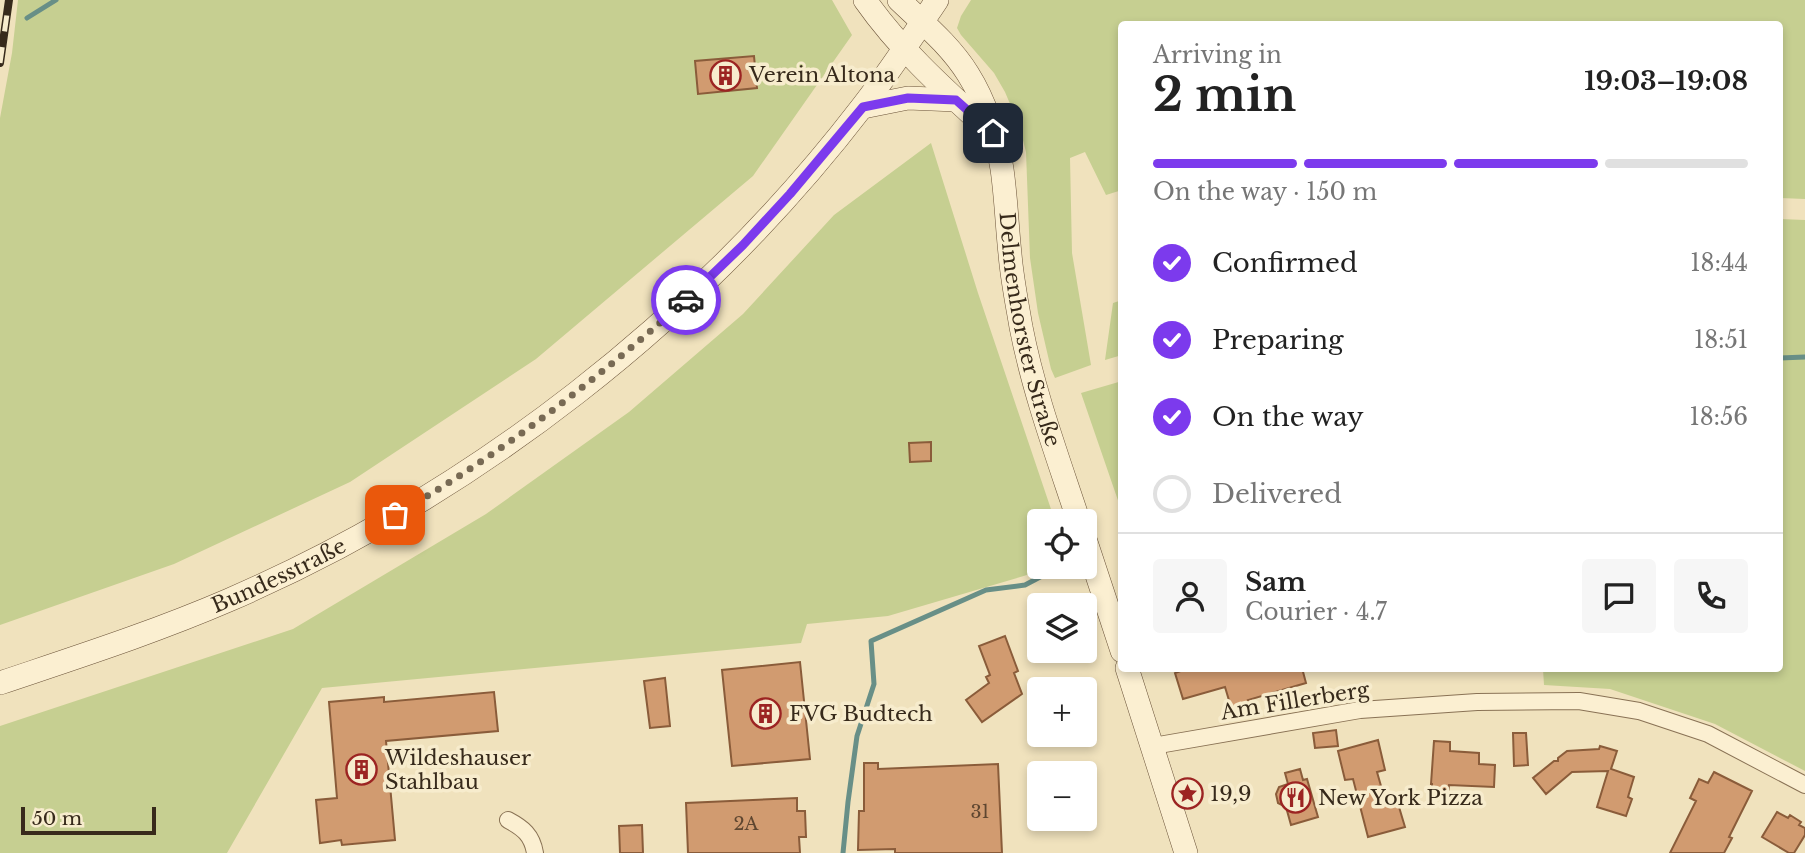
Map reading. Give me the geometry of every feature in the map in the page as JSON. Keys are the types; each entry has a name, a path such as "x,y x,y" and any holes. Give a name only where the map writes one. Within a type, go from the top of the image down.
{"main road":[{"path":"865,0 904,50 993,133"},
{"name":"Delmenhorster Straße","path":"899,0 952,52 967,73 979,95 993,133 1002,169 1015,295 1023,336 1037,393 1075,509"},
{"name":"Bundesstraße","path":"0,683 162,628 231,599 354,538 415,504 532,427 641,341 743,245 863,107 937,0"},
{"path":"863,107 908,98 956,100"},
{"path":"1097,575 1118,639"},
{"path":"1128,672 1186,853"}],"street":[{"name":"Am Fillerberg","path":"1153,746 1360,710 1478,702 1579,701 1639,710 1707,734 1805,785"},
{"path":"508,820 524,829 534,847 534,853"}],"green space":[{"path":"18,0 832,0 852,35 753,176 536,359 350,482 174,564 0,625 0,118","holes":["754,56 757,88 698,93 695,61"]},
{"path":"971,0 1805,0 1805,199 1783,198 1783,21 1118,21 1118,191 1106,195 1085,152 1070,158 1072,253 1091,365 1055,378 1038,313 1030,258 1026,152 1019,125 994,73 957,28"},
{"path":"931,143 1051,509 1027,509 1027,575 888,616 807,624 801,643 322,688 227,853 0,853 0,726 293,629 486,514 629,412 743,314 834,215"},
{"path":"1783,219 1805,220 1805,771 1715,724 1610,689 1544,685 1543,672 1783,672"},
{"path":"1118,301 1118,356 1105,360 1113,303"},
{"path":"1118,382 1118,500 1081,393"}],"building":[{"name":"Verein Altona","path":"754,56 757,88 698,94 695,61"},
{"path":"931,442 931,461 910,462 909,443"},
{"path":"1005,636 1018,671 1014,673 1022,694 982,722 966,700 989,683 986,677 990,675 979,646"},
{"name":"FVG Budtech","path":"800,662 810,759 732,766 722,670"},
{"path":"1303,672 1306,683 1231,707 1225,687 1183,699 1175,673"},
{"path":"665,678 670,726 650,728 644,681"},
{"name":"Wildeshauser Stahlbau","path":"494,692 498,731 386,741 395,840 342,845 341,840 320,843 316,800 337,798 329,702 384,697 384,702"},
{"path":"1336,730 1338,746 1315,748 1313,733"},
{"path":"1513,733 1526,733 1528,765 1514,766"},
{"path":"1378,740 1385,770 1377,772 1385,800 1396,797 1405,827 1368,837 1353,779 1345,780 1338,751"},
{"path":"1434,741 1450,742 1450,751 1479,753 1479,764 1495,765 1494,787 1449,785 1448,795 1432,795"},
{"path":"1600,746 1617,751 1611,769 1634,777 1628,797 1632,799 1626,816 1597,807 1608,771 1572,772 1546,794 1533,778 1554,761 1558,761 1567,751 1599,749"},
{"path":"864,763 878,763 878,769 998,764 1002,853 895,853 895,849 858,850 859,811 864,811"},
{"name":"New York Pizza","path":"1300,769 1303,780 1307,779 1318,817 1291,825 1286,807 1278,803 1276,794 1279,787 1288,784 1285,773"},
{"path":"1714,772 1752,791 1724,853 1670,853 1696,801 1690,798 1699,779 1708,783"},
{"path":"797,798 797,811 805,811 806,837 799,837 800,853 688,853 686,803"},
{"path":"1777,812 1788,818 1790,815 1805,828 1805,835 1794,853 1789,853 1762,837"},
{"path":"642,825 643,853 620,853 619,826"}],"waterway":[{"path":"27,18 56,0"},
{"path":"1783,358 1805,357"},
{"path":"843,853 857,736 874,684 871,641 986,590 1025,585 1036,579"}],"railway":[{"path":"0,63 9,0"}],"way so far":[{"path":"395,515 474,467 532,427 641,341 686,300"}],"place":[{"name":"Verein Altona","path":"726,75"},
{"name":"FVG Budtech","path":"766,714"},
{"name":"Wildeshauser Stahlbau","path":"362,770"},
{"name":"19,9","path":"1187,794"},
{"name":"New York Pizza","path":"1295,798"}],"route":[{"path":"686,300 743,245 790,194 863,107 908,98 956,100 993,133"}]}
